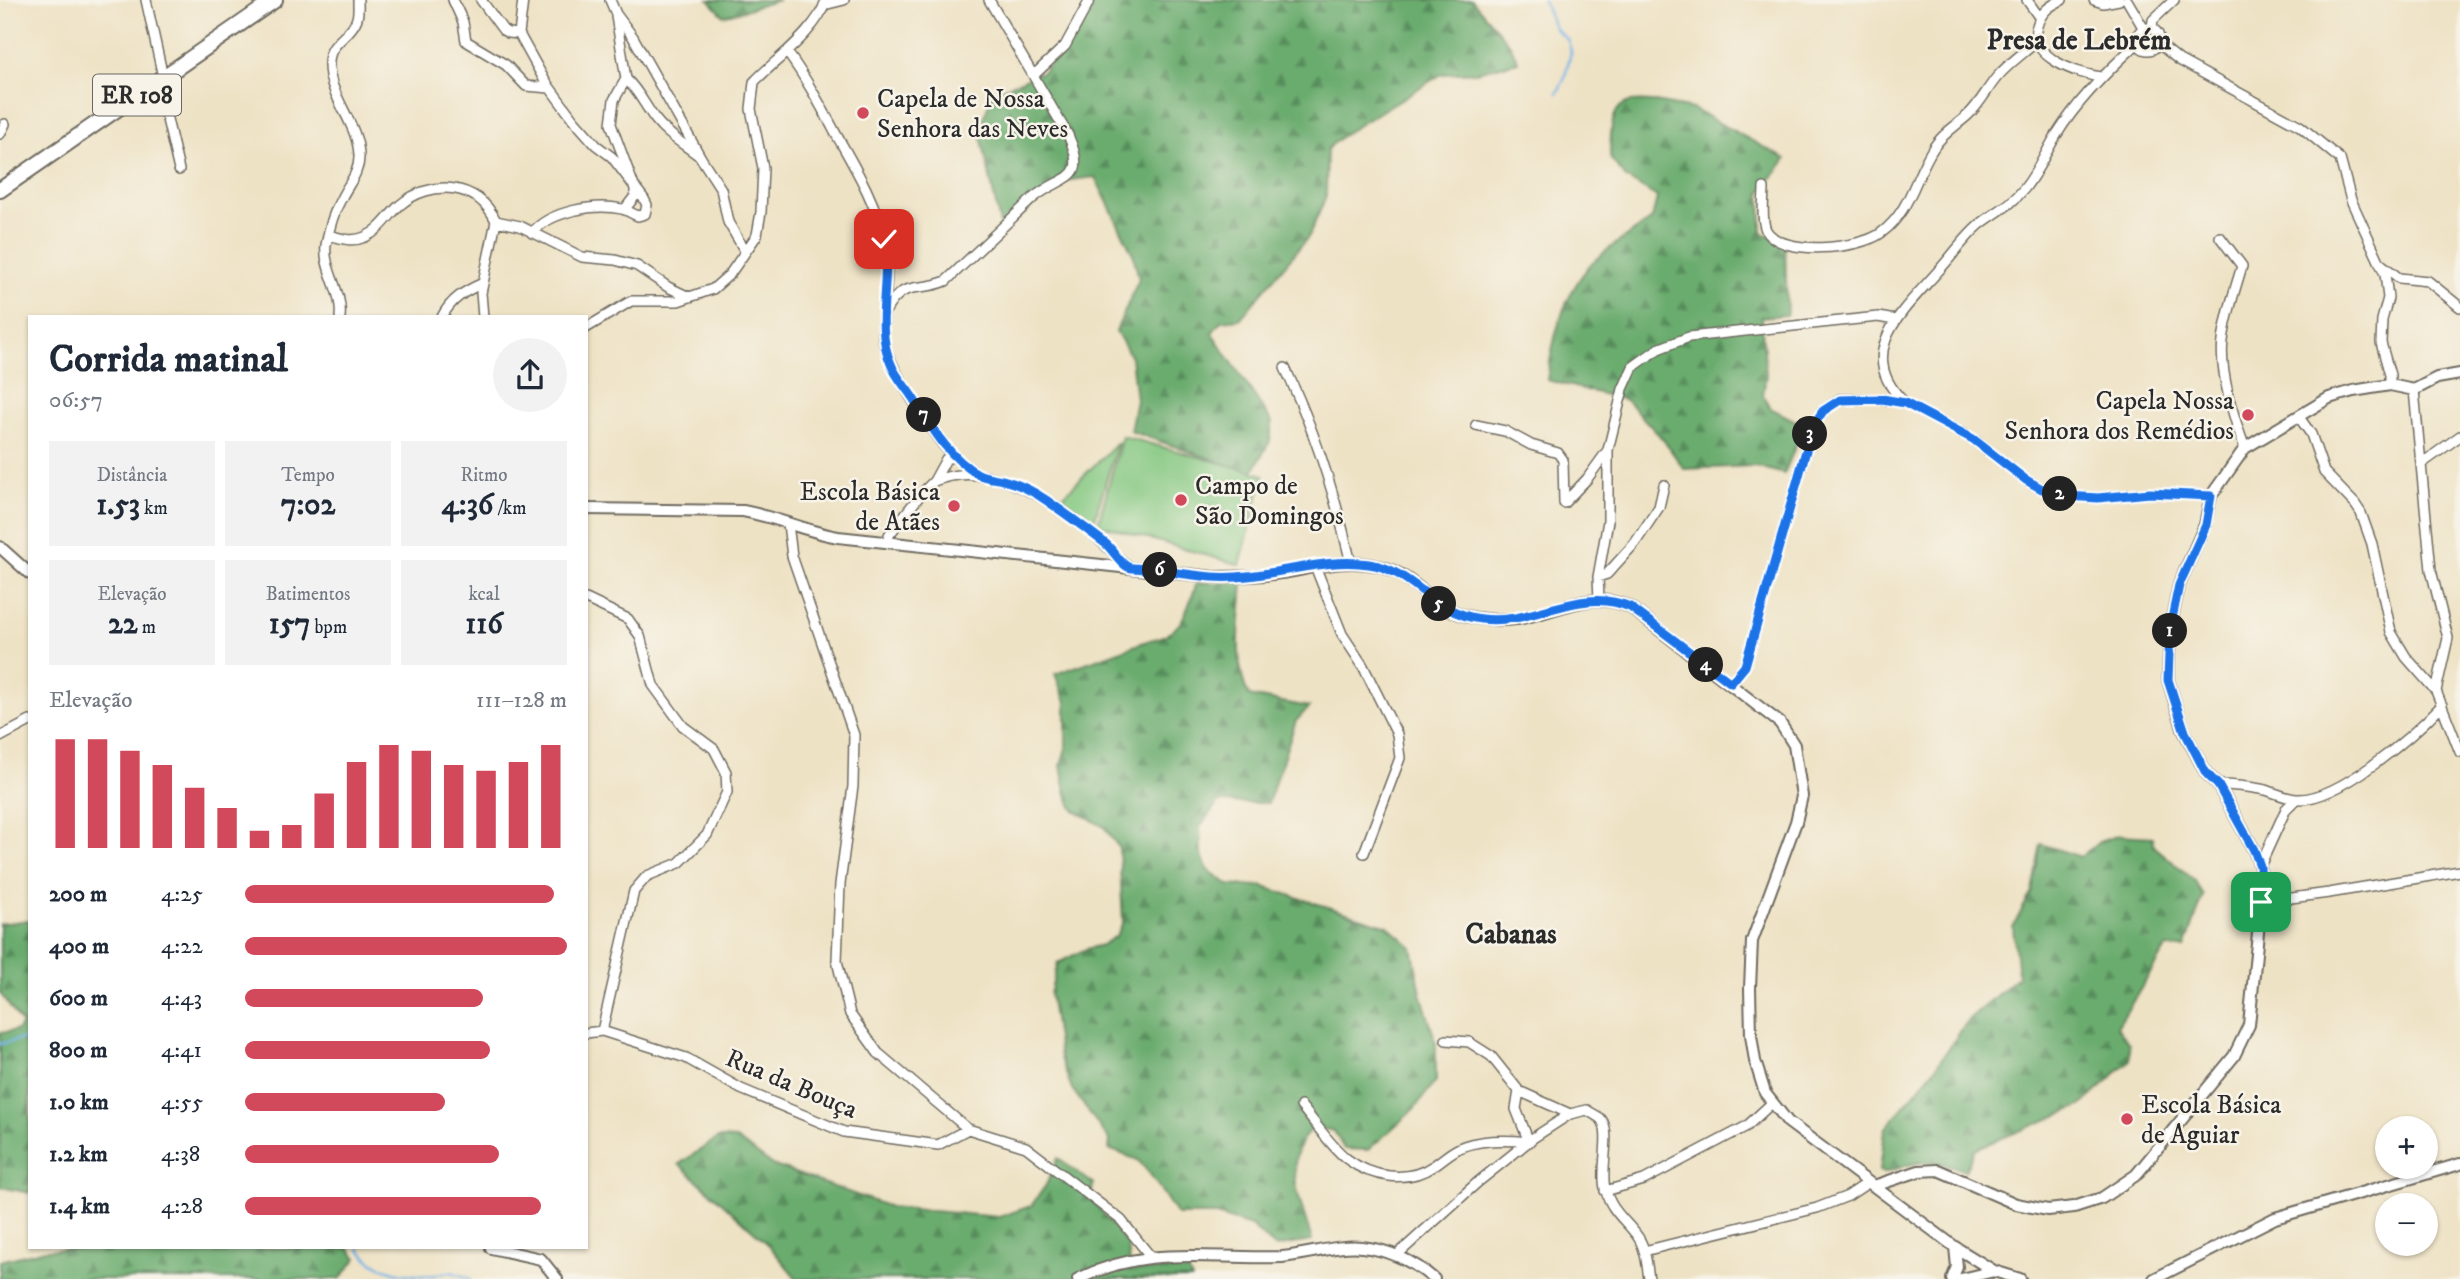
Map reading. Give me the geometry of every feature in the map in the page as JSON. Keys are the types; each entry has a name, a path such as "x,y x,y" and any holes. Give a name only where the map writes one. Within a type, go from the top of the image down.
{"main road":[{"name":"ER 108","path":"0,190 275,0"}],"street":[{"path":"146,0 179,170"},
{"path":"340,315 340,300 326,260 328,235 338,204 358,167 358,147 328,65 332,47 356,23 358,0"},
{"path":"453,0 463,22 466,41 506,65 526,86 550,88"},
{"path":"481,0 503,30 519,34"},
{"path":"523,0 519,34 550,88 596,145 612,157 646,202 646,211 638,216 625,209 601,207 561,214 544,221 532,233"},
{"path":"610,0 616,14 626,79 662,126 701,158"},
{"path":"588,327 631,301 668,302 690,297 713,289 730,274 757,235 761,212 763,169 751,109 754,82 787,52 825,3 844,0"},
{"path":"885,312 895,295 909,288 937,285 946,281 1042,190 1066,179 1074,171 1077,159 1073,147 989,0"},
{"path":"1034,75 1065,46 1090,0"},
{"path":"2027,0 2039,17"},
{"path":"2062,0 2051,5 2039,17 2035,33 2039,47 2060,64 2076,72 2101,77"},
{"path":"2094,0 2104,3 2119,0"},
{"path":"2127,0 2148,29 2159,37 2158,43 2150,50 2143,49 2137,36 2148,29 2153,20 2174,0"},
{"path":"616,14 626,24 721,189 728,222 745,251"},
{"path":"1764,188 1765,227 1770,235 1787,242 1819,248 1849,245 1882,233 1902,211 1918,183 1928,157 1942,135 1970,114 1998,76 2037,41"},
{"path":"1905,403 1884,380 1884,343 1895,320 1982,223 2011,204 2034,178 2057,133 2101,77 2138,43"},
{"path":"2158,43 2179,60 2300,126 2340,159 2351,200 2385,274 2388,298 2382,320 2381,343 2390,385"},
{"path":"787,52 802,72 847,153 873,207 886,252 883,338 891,365 952,461 961,468 954,474 934,481"},
{"path":"625,209 635,196 635,189 611,124 614,100 626,79"},
{"path":"0,134 5,124"},
{"path":"328,235 345,240 363,238 383,225 398,207 413,197 450,187 472,194 491,211 496,220 483,283 483,315"},
{"path":"496,220 520,226 582,257 615,260 638,266 668,287 690,297"},
{"path":"2220,237 2242,266 2222,344 2233,417 2245,448"},
{"path":"2380,262 2399,278 2428,281 2460,307"},
{"path":"443,315 451,302 483,283"},
{"path":"1599,599 1598,577 1608,521 1608,450 1623,389 1633,367 1658,349 1689,337 1878,317 1895,320"},
{"path":"1285,368 1306,411 1323,460 1338,506 1351,563"},
{"path":"1644,1251 1817,1208 1871,1184 1919,1171 1938,1170 2016,1204 2048,1210 2074,1207 2102,1198 2136,1175 2234,1056 2249,1025 2261,902 2260,866 2218,785 2206,773 2185,732 2168,680 2170,628 2179,585 2206,525 2211,496 2245,448 2329,398 2390,385 2414,390 2437,378 2460,374"},
{"path":"2414,390 2431,570 2448,638 2436,691"},
{"path":"1731,683 1745,666 1813,426 1823,411 1840,400 1882,399 1905,403 1973,439 2026,480 2042,489 2067,496 2098,498 2150,493 2211,496"},
{"path":"2299,418 2311,434 2324,471 2361,513 2372,544 2391,632 2406,657 2436,691 2460,752"},
{"path":"1476,425 1505,431 1531,445 1558,453 1563,460 1564,503 1587,479 1608,450"},
{"path":"2421,464 2460,436"},
{"path":"952,461 946,471 1023,486 1108,546 1128,567"},
{"path":"952,461 980,476"},
{"path":"888,543 894,528 952,461"},
{"path":"1598,577 1607,575 1634,543 1659,507 1664,485"},
{"path":"588,509 743,511 818,534 1214,577 1260,576 1334,562 1351,563 1386,568 1402,575 1432,600 1450,610 1480,619 1518,619 1599,599 1616,601 1630,607 1780,723 1794,745 1802,796 1796,822 1752,941 1751,1035 1755,1061 1765,1093 1788,1122 1955,1247 1994,1271 2020,1279"},
{"path":"788,524 792,556 854,735 853,786 840,884 837,961 850,1014 878,1053 968,1129 1026,1147 1121,1220 1151,1257"},
{"path":"0,547 28,572"},
{"path":"1315,566 1342,634 1363,666 1397,734 1400,758 1364,853"},
{"path":"588,600 628,619 640,636 653,685 683,726 714,749 726,772 727,792 706,835 680,863 647,876 634,891 602,1031 588,1033"},
{"path":"2218,785 2264,790 2297,799 2333,790 2355,778 2416,730 2442,705"},
{"path":"0,737 28,722"},
{"path":"2260,866 2286,809 2297,799"},
{"path":"2261,902 2460,871"},
{"name":"Rua da Bouça","path":"602,1031 686,1058 741,1089 844,1132 939,1145 968,1129"},
{"path":"1446,1040 1469,1042 1491,1056 1520,1091 1570,1114"},
{"path":"1520,1091 1516,1108 1529,1142"},
{"path":"1605,1191 1644,1180 1747,1126 1772,1103"},
{"path":"1301,1106 1345,1158 1383,1175 1413,1175 1432,1168 1466,1145 1506,1140 1529,1142"},
{"path":"1397,1255 1478,1182 1529,1142 1570,1114 1587,1110 1601,1119 1606,1133 1602,1172 1605,1191 1613,1208 1638,1237 1644,1251 1649,1279"},
{"path":"2154,1279 2275,1218 2460,1164"},
{"path":"1078,1279 1111,1264 1151,1257 1285,1257 1360,1246 1397,1255 1434,1279"},
{"path":"1952,1279 1957,1267 1955,1247"},
{"path":"496,1249 541,1259 557,1279"},
{"path":"1961,1279 1994,1271"}],"green space":[{"path":"709,0 779,0 724,16"},
{"path":"1091,0 1472,0 1511,46 1518,62 1476,72 1442,74 1344,134 1327,149 1326,197 1309,236 1240,319 1221,321 1212,333 1272,422 1270,441 1252,473 1130,431 1136,400 1131,357 1116,331 1139,279 1133,254 1095,177 1062,181 1001,229 980,131 992,93 1042,72 1078,34"},
{"path":"1630,102 1655,102 1693,109 1786,159 1761,192 1762,233 1785,241 1787,315 1761,317 1766,375 1763,395 1770,408 1804,425 1784,474 1755,466 1684,469 1662,438 1626,400 1547,380 1560,319 1580,278 1602,254 1652,219 1657,197 1626,178 1610,158 1616,112"},
{"name":"Campo de São Domingos","path":"1122,436 1264,475 1240,565 1098,524"},
{"path":"1118,442 1092,527 1057,502"},
{"path":"1243,582 1239,654 1249,696 1309,707 1296,721 1268,803 1218,802 1200,827 1201,852 1207,869 1229,885 1261,886 1388,926 1412,947 1421,993 1436,1043 1436,1081 1413,1110 1368,1150 1344,1149 1334,1131 1314,1127 1303,1139 1297,1152 1296,1181 1312,1241 1275,1247 1251,1226 1216,1215 1177,1215 1138,1160 1109,1149 1110,1141 1072,1089 1060,1058 1050,994 1058,963 1086,949 1102,945 1116,936 1123,922 1119,848 1104,827 1073,809 1066,792 1061,765 1066,748 1066,702 1055,674 1170,632 1182,620 1197,583"},
{"path":"2119,835 2153,837 2154,846 2195,881 2203,896 2185,948 2166,948 2117,1027 2129,1044 2130,1060 2081,1106 1975,1149 1965,1171 1942,1163 1924,1162 1883,1173 1880,1171 1885,1129 1933,1071 1969,1019 2018,977 2013,927 2032,891 2041,844 2081,857 2099,842"},
{"path":"28,920 28,1193 0,1187 0,1033 18,1030 22,1024 0,993 0,924"},
{"path":"718,1138 736,1139 772,1165 890,1207 999,1217 1031,1206 1046,1185 1058,1158 1093,1184 1091,1198 1128,1246 1131,1271 1187,1269 1192,1279 797,1279 767,1243 679,1164"},
{"path":"350,1249 357,1258 340,1279 0,1279 0,1261 45,1250"}],"waterway":[{"path":"1543,0 1555,29 1568,40 1571,52 1564,80 1557,93"},
{"path":"0,1044 28,1037"},
{"path":"360,1249 373,1263 402,1274 434,1275 450,1272 471,1279"}],"place":[{"name":"Capela de Nossa Senhora das Neves","path":"863,113"},
{"name":"Capela Nossa Senhora dos Remédios","path":"2248,415"},
{"name":"Campo de São Domingos","path":"1181,500"},
{"name":"Escola Básica de Atães","path":"954,506"},
{"name":"Escola Básica de Aguiar","path":"2127,1119"}],"district":[{"name":"Presa de Lebrém","path":"2079,39"},
{"name":"Cabanas","path":"1511,933"}],"route":[{"path":"884,239 887,266 883,338 891,365 945,447 962,464 980,476 1023,486 1044,499 1108,546 1128,567 1235,577 1288,572 1334,562 1370,564 1402,575 1432,600 1450,610 1480,619 1518,619 1584,601 1616,601 1630,607 1731,683 1745,666 1813,426 1823,411 1840,400 1882,399 1905,403 1973,439 2026,480 2042,489 2067,496 2098,498 2150,493 2211,496 2206,525 2179,585 2170,628 2168,680 2185,732 2206,773 2218,785 2254,850 2260,866 2261,902"}]}
